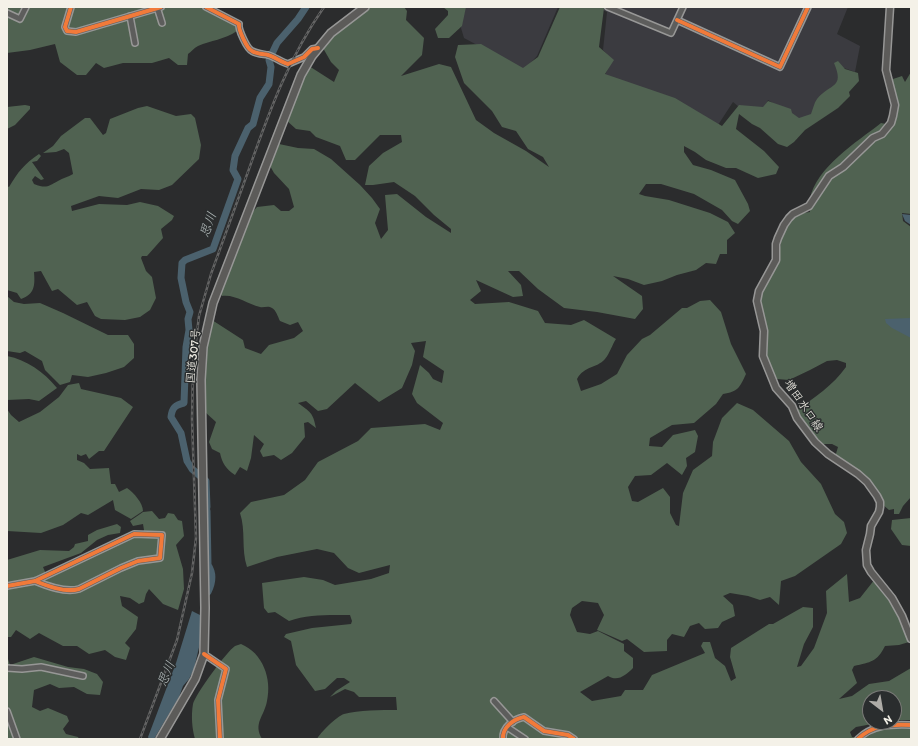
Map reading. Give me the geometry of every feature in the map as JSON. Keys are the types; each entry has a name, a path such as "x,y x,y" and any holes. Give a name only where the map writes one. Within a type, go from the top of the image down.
{"highway":[{"name":"国道307号","path":"160,739 195,679 204,654 205,608 202,477 202,362 213,303 296,86 305,68 318,48 331,33 365,7"}],"main road":[{"name":"増田水口線","path":"890,7 886,70 894,105 891,123 882,134 873,138 843,167 829,176 809,206 793,214 784,225 776,244 776,260 762,285 757,301 764,331 763,356 776,388 792,406 797,418 814,442 828,454 858,474 870,487 880,502 879,512 872,526 866,550 867,565 892,598 902,616 911,639"}],"street":[{"path":"7,13 20,19 26,7"},
{"path":"71,7 65,26 67,31 76,32 158,7 162,23"},
{"path":"206,7 239,24 238,28 249,49 253,52 270,56 288,64 304,57 312,49 318,48"},
{"path":"608,7 671,33 683,7"},
{"path":"677,20 780,67 808,7"},
{"path":"130,16 135,43"},
{"path":"7,586 35,581 134,534 162,535 160,558 138,561 127,565 79,589 65,590 35,581"},
{"path":"204,654 226,669 218,700 220,739"},
{"path":"7,668 22,669 41,667 83,676"},
{"path":"494,701 513,722"},
{"path":"7,711 17,739"},
{"path":"503,739 504,732 507,727 513,722 524,717 544,731 568,735 574,739"},
{"path":"858,739 870,729 884,725 911,724"},
{"path":"507,727 525,739"}],"shaded area":[{"path":"465,7 558,7 537,56 524,70 464,38 461,28"},
{"path":"596,7 848,7 837,34 860,46 855,72 844,68 838,84 811,115 801,121 768,100 763,111 739,107 733,102 718,125 605,75 612,60 603,50 607,12"}],"green space":[{"path":"7,7 210,7 230,20 236,27 237,31 197,47 188,54 187,65 178,65 169,58 152,63 123,63 104,68 96,63 86,75 77,75 60,62 55,44 30,50 7,53"},
{"path":"371,7 404,7 407,11 406,20 424,38 422,55 401,76 439,64 451,67 476,120 549,167 543,157 528,149 516,131 502,127 492,111 464,83 455,57 458,45 481,44 523,68 538,57 560,7 601,7 604,8 599,47 614,60 605,74 675,98 722,126 739,105 763,107 768,101 791,109 792,113 799,118 811,114 817,99 837,82 838,77 834,63 838,61 845,69 858,73 859,81 849,92 850,96 838,108 805,130 787,147 778,144 760,128 739,114 736,129 764,151 779,167 776,174 758,178 736,168 726,168 706,160 684,146 684,152 693,165 711,170 735,180 748,204 750,211 738,224 732,221 722,210 694,194 661,184 646,184 639,194 669,200 710,213 728,222 735,233 727,240 727,254 720,254 716,264 706,263 696,270 644,285 628,279 613,276 642,296 643,309 635,319 564,308 538,289 519,271 508,271 521,285 523,296 513,297 476,280 481,291 470,300 475,304 509,302 538,311 545,323 571,325 584,320 616,339 605,359 583,371 577,379 581,391 601,384 617,374 627,355 642,339 650,335 682,308 687,308 700,301 710,300 721,312 731,344 746,374 738,388 732,392 723,394 716,404 694,423 672,425 650,438 649,446 662,447 673,435 695,430 698,436 695,452 686,458 687,466 682,475 667,463 651,475 635,476 628,487 632,501 638,502 663,488 670,497 670,513 676,525 679,526 683,493 693,470 712,456 713,442 722,418 737,403 753,410 789,441 801,462 821,484 835,514 844,522 847,533 841,544 795,576 781,581 779,605 770,597 760,600 730,593 723,596 733,605 735,616 722,622 718,628 705,629 699,623 690,626 684,637 672,634 667,640 667,651 644,652 627,639 622,641 597,630 604,615 598,603 582,601 572,608 570,615 577,632 590,634 598,631 624,644 624,651 633,658 633,668 622,677 612,678 608,676 580,692 592,701 621,696 625,690 643,690 652,675 705,653 701,646 703,642 710,642 715,658 725,666 731,681 736,678 730,657 731,648 769,624 773,624 803,607 813,608 813,627 804,644 797,667 801,666 814,648 827,613 826,591 847,574 849,602 860,598 875,579 893,600 909,642 899,645 885,646 879,655 873,660 854,666 852,670 857,683 839,699 852,696 869,684 889,681 911,668 911,720 902,720 902,690 862,690 862,726 856,727 850,732 852,737 855,737 856,739 317,739 329,725 341,715 363,711 397,710 396,697 359,697 354,692 345,689 330,697 350,682 344,678 337,678 325,689 315,691 296,665 291,641 284,637 286,634 312,628 351,624 352,621 350,615 311,616 289,621 275,612 268,613 264,608 262,583 304,577 323,580 335,585 371,579 389,573 390,565 359,573 348,568 334,553 317,549 277,557 247,567 244,554 243,526 240,513 251,502 284,495 305,480 318,462 358,441 371,428 425,424 440,430 443,423 417,403 412,394 420,365 433,379 442,383 444,371 423,357 426,341 411,343 415,351 412,365 402,388 379,402 355,383 327,409 318,411 306,401 298,403 310,413 314,419 316,428 308,422 304,423 305,437 292,453 281,460 274,455 263,457 260,451 264,444 254,435 251,458 247,471 240,467 235,475 223,463 220,453 212,449 209,442 216,422 205,412 205,352 212,320 243,340 245,348 261,354 269,345 294,338 303,331 298,322 290,325 280,321 275,310 270,307 255,306 232,296 222,296 219,292 250,215 257,207 274,205 281,211 289,211 294,207 289,189 274,173 269,164 279,144 298,148 314,149 331,159 360,185 380,209 375,223 381,239 388,230 385,195 397,194 426,217 451,233 451,229 415,196 394,182 365,185 369,166 383,153 402,142 401,135 380,135 355,160 346,160 340,146 316,137 310,131 296,129 286,120 299,85 309,66 334,82 339,70 331,62 323,48 336,34"},
{"path":"443,7 466,7 462,26 449,38 438,38 435,29 448,15 448,11"},
{"path":"911,72 911,214 902,213 903,221 911,227 911,497 903,506 899,514 894,514 894,509 889,510 882,504 875,491 835,457 838,447 832,444 820,444 799,418 796,410 817,396 841,374 846,367 846,363 837,360 827,361 789,380 777,379 765,365 759,300 779,255 781,240 789,221 797,214 810,212 810,199 814,187 820,176 839,156 881,123 891,125 894,113 893,79 902,76 905,82"},
{"path":"25,105 30,106 30,109 15,125 7,129 7,107"},
{"path":"147,106 176,116 191,114 195,118 201,145 199,159 172,185 159,190 141,189 118,198 99,196 71,206 72,211 99,204 127,205 140,202 158,206 174,216 172,220 161,229 163,238 147,256 142,256 141,258 146,271 152,277 156,298 150,310 140,317 125,320 101,319 95,316 87,302 77,305 58,289 52,291 41,271 34,272 34,285 32,292 26,297 21,299 17,293 7,290 7,186 9,187 15,177 29,161 39,154 41,156 37,161 32,162 44,179 41,180 35,176 32,180 34,184 47,186 73,174 69,153 64,149 56,152 43,153 53,146 61,136 85,118 90,118 103,135 106,133 110,119"},
{"path":"7,296 14,302 24,304 40,303 108,335 128,335 134,344 134,358 124,367 106,373 88,377 72,375 70,382 60,385 45,370 42,361 25,351 20,353 7,351"},
{"path":"7,356 21,360 35,368 47,377 57,388 39,401 29,399 7,400"},
{"path":"79,383 81,389 121,398 133,407 104,451 99,451 89,459 86,454 81,456 77,454 77,460 84,463 90,469 109,468 111,484 115,484 119,492 127,488 130,490 140,502 143,511 131,519 115,510 113,500 88,515 81,513 63,525 41,533 7,531 7,409 19,422 40,412 59,397 68,385"},
{"path":"152,511 159,519 165,518 168,513 174,514 178,520 182,521 184,536 176,545 183,569 184,589 178,610 163,604 149,589 144,602 139,604 130,598 120,596 122,606 138,617 136,629 125,643 130,648 126,660 115,657 105,650 89,654 77,646 63,646 39,633 30,639 16,630 11,637 7,637 7,560 40,550 69,551 75,544 88,541 88,535 97,530 117,524 121,527 120,533 108,535 97,540 81,553 43,567 46,574 132,536 142,534 144,530 143,524 133,526 130,521 143,512"},
{"path":"911,518 911,546 902,545 891,529 892,520"},
{"path":"241,644 249,648 260,660 267,676 268,693 266,707 259,724 262,739 195,739 192,717 195,699 225,656 235,646"},
{"path":"7,656 10,665 34,657 68,667 84,669 97,674 103,682 100,695 87,694 74,687 59,688 50,684 34,690 32,707 40,711 48,708 67,716 69,721 63,729 66,734 78,737 79,739 7,739"},
{"path":"902,728 911,729 911,739 863,739 877,731 902,730"}],"water":[{"path":"902,214 911,215 911,225 905,221"},
{"path":"911,318 911,338 892,328 886,323 885,319"},
{"path":"192,611 200,615 200,643 194,669 154,739 149,739 148,737 176,663"}],"waterway":[{"name":"思川","path":"207,507 206,481 192,469 187,461 181,433 171,417 174,407 184,403 186,347 190,312 186,302 181,278 182,263 185,260 213,249 238,179 233,170 235,156 248,128 253,124 260,98 269,84 271,67 269,60 277,43 298,19 306,7"},
{"name":"思川","path":"207,511 208,565 212,579 208,592"}],"railway":[{"path":"140,739 177,640 192,573 196,538 192,419 193,366 199,316 211,274 272,106 300,45 324,7"}],"cycle path":[{"path":"71,7 65,27 67,31 76,32 161,7"},
{"path":"206,7 239,24 245,43 252,51 256,53 271,56 288,64 304,57 312,49 318,48"},
{"path":"677,20 780,67 808,7"},
{"path":"7,586 35,581 134,534 162,535 160,558 138,561 79,589 62,590 35,581"},
{"path":"204,654 226,669 218,700 220,739"},
{"path":"503,739 504,731 509,724 524,717 544,731 568,735 574,739"},
{"path":"858,739 863,734 882,726 911,725"}]}
